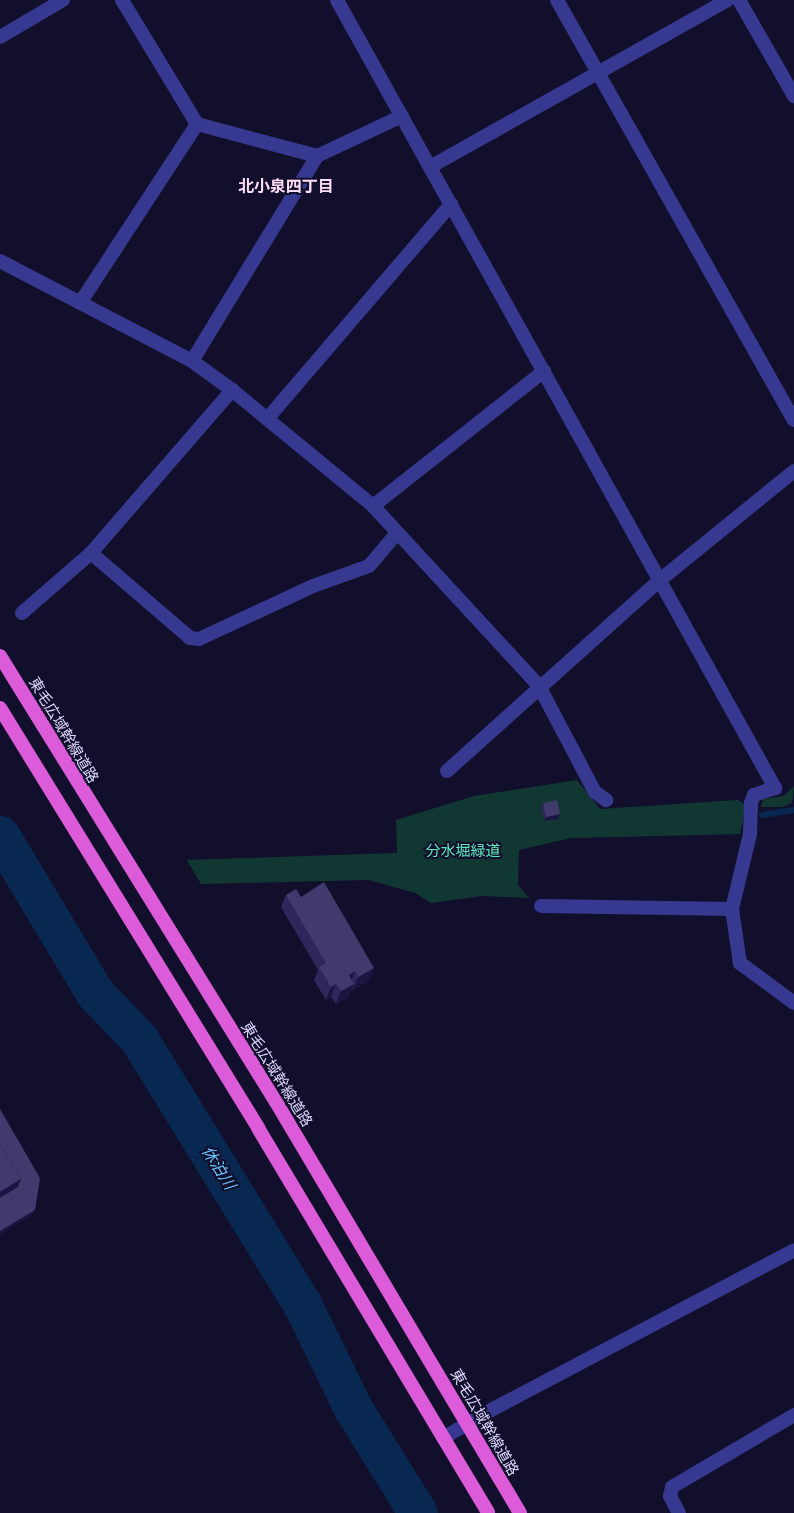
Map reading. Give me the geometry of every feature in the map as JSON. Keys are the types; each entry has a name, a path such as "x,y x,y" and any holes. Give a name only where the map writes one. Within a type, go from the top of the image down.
{"highway":[{"name":"東毛広域幹線道路","path":"0,656 276,1102 520,1513"},
{"path":"0,708 488,1513"}],"street":[{"path":"0,37 62,0"},
{"path":"122,0 197,124 317,156"},
{"path":"337,0 775,788 754,796 751,803 750,834 732,909 740,963 794,1003"},
{"path":"557,0 794,420"},
{"path":"430,167 727,0"},
{"path":"739,0 794,96"},
{"path":"192,361 317,156 402,116"},
{"path":"80,302 197,124"},
{"path":"267,419 451,204"},
{"path":"0,261 192,361 232,390 373,506 396,534 539,686 595,792 606,800"},
{"path":"373,506 544,371"},
{"path":"22,613 91,553 232,390"},
{"path":"446,771 660,580 794,471"},
{"path":"91,553 185,634 199,638 312,586 357,573 374,562 396,534"},
{"path":"541,906 732,909"},
{"path":"443,1438 794,1250"},
{"path":"679,1513 670,1496 672,1487 794,1415"}],"green space":[{"name":"分水堀緑道","path":"577,780 600,809 738,800 744,804 745,811 740,834 571,838 519,850 518,885 529,898 482,896 431,903 415,893 369,880 201,884 187,860 397,853 396,820 474,796"},
{"path":"794,786 792,803 783,807 761,807 763,799 784,796"}],"building":[{"path":"557,800 560,814 546,817 543,803"},
{"path":"324,882 374,968 358,977 355,971 349,975 354,984 341,991 336,984 331,987 319,967 326,963 286,895 296,889 301,897"},
{"path":"0,1109 40,1178 35,1210 0,1231 0,1198 18,1187 21,1179 0,1143"},
{"path":"0,1143 21,1179 0,1192"}],"waterway":[{"path":"762,815 794,810"},
{"name":"休泊川","path":"0,835 95,993 139,1039 302,1304 354,1410 418,1513"}],"district":[{"name":"北小泉四丁目","path":"286,187"}]}
